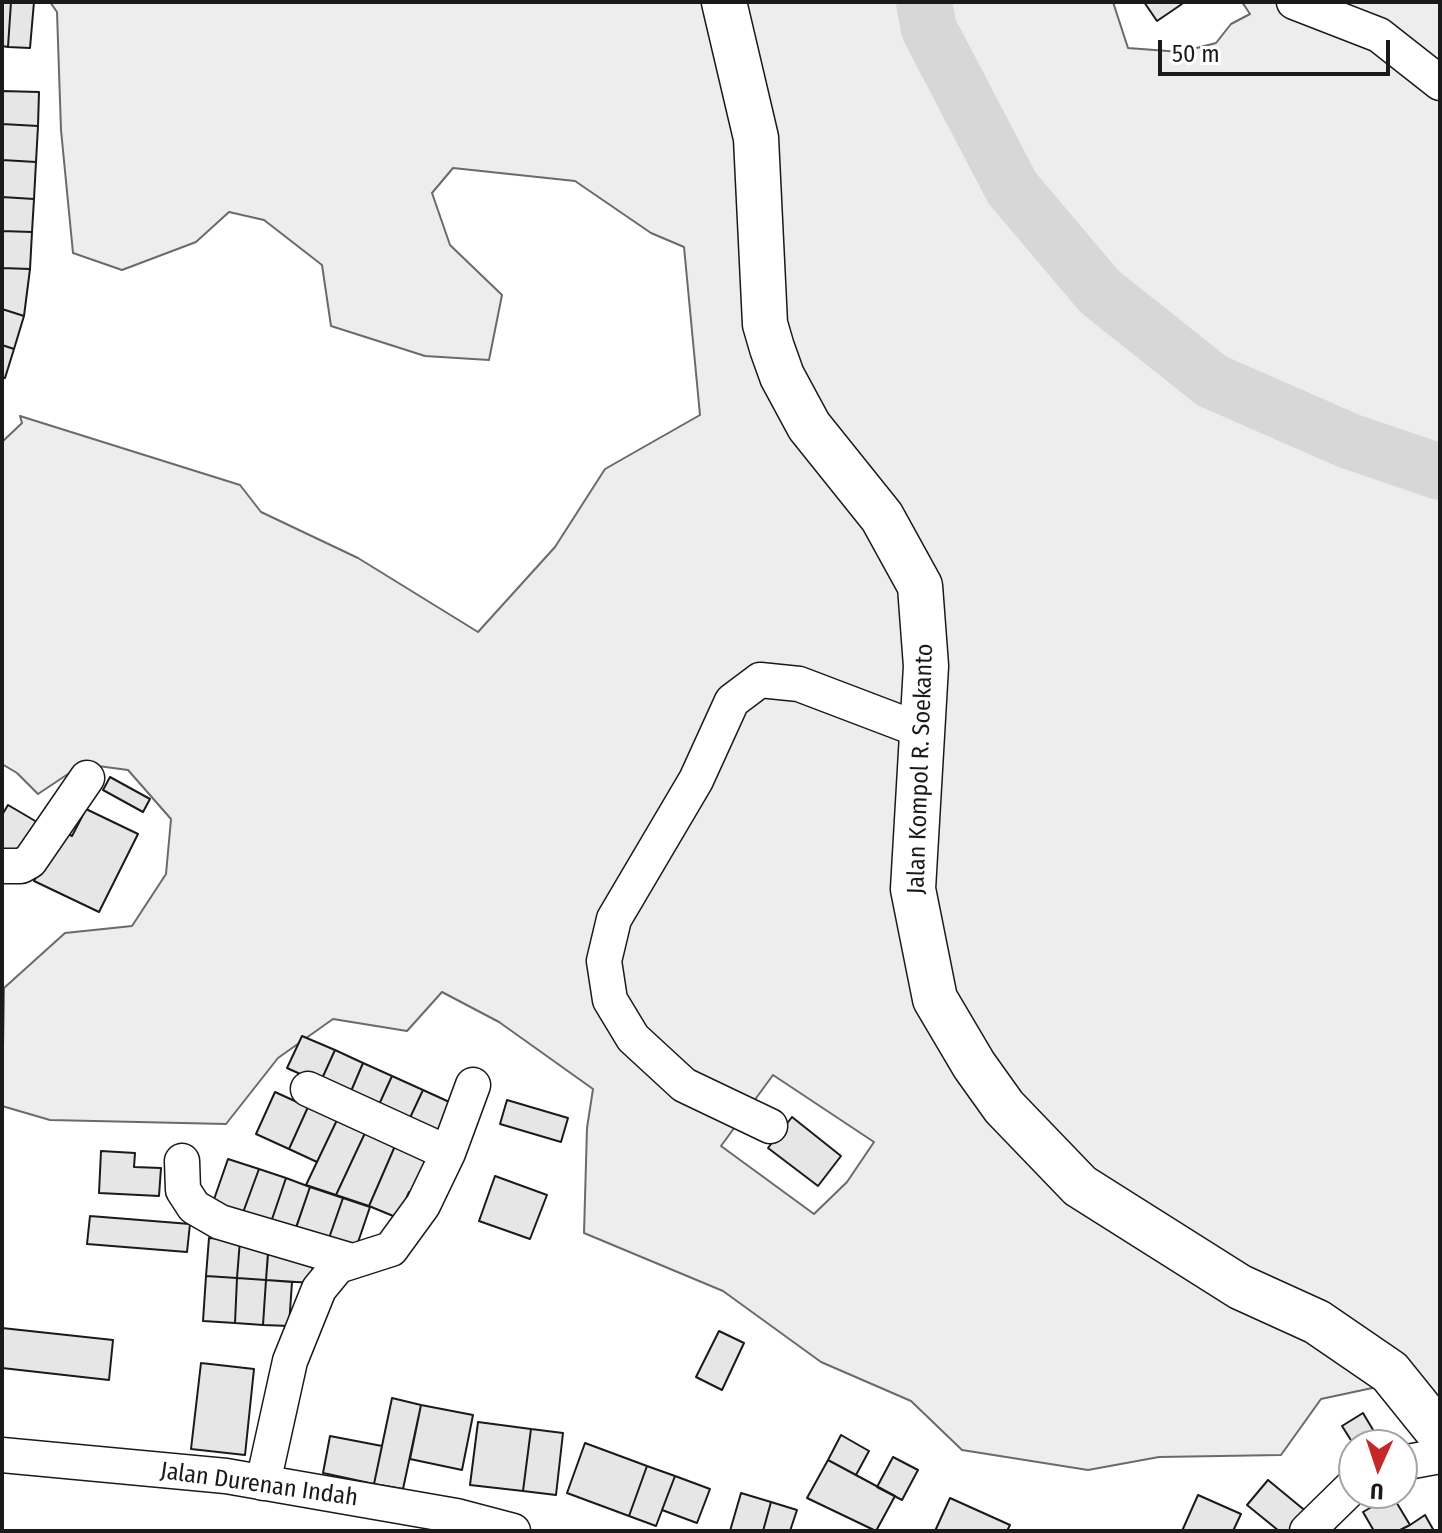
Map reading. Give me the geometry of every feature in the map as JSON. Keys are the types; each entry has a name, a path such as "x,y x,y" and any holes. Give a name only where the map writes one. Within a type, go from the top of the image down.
{"main road":[{"name":"Jalan Kompol R. Soekanto","path":"724,2 756,138 765,324 772,348 782,376 809,426 882,517 920,586 926,666 913,889 935,999 974,1065 1004,1107 1080,1186 1240,1287 1317,1322 1390,1372 1440,1434"}],"street":[{"path":"1294,2 1379,35 1440,83"},
{"path":"770,1126 684,1085 633,1038 610,1000 604,961 614,919 696,780 732,701 760,680 799,684 920,730"},
{"path":"2,866 21,866 30,861 87,778"},
{"path":"263,1483 282,1390 301,1327 319,1289 338,1266 391,1249 423,1205 448,1153 473,1085"},
{"path":"308,1089 448,1153"},
{"path":"182,1161 183,1190 194,1207 220,1222 352,1261"},
{"name":"Jalan Durenan Indah","path":"2,1455 226,1476 456,1516 513,1531"},
{"path":"1418,1460 1440,1456"},
{"path":"1307,1531 1338,1501"}],"shaded area":[{"path":"50,2 1113,2 1128,48 1181,52 1216,43 1231,24 1250,14 1242,2 1440,2 1440,1401 1377,1387 1321,1399 1281,1455 1159,1457 1088,1470 962,1450 911,1401 821,1362 723,1291 584,1233 587,1128 593,1089 499,1022 442,992 407,1031 333,1019 278,1058 226,1124 50,1120 2,1106 4,988 65,933 132,926 166,874 171,819 128,770 83,764 38,794 17,773 2,764 2,442 22,423 20,416 240,485 261,512 358,558 478,632 555,547 605,469 700,415 684,247 651,233 575,181 453,168 432,193 450,245 502,295 489,360 425,356 331,326 322,265 264,220 229,212 196,242 122,270 73,253 61,130 57,12","holes":["773,1075 874,1142 847,1182 814,1214 721,1146"]}],"building":[{"path":"2,2 11,2 8,47 2,46"},
{"path":"11,2 34,2 30,48 8,47"},
{"path":"1144,2 1181,2 1182,4 1157,21"},
{"path":"2,91 39,92 38,126 2,124"},
{"path":"2,124 38,126 36,162 2,160"},
{"path":"2,160 36,162 34,199 2,197"},
{"path":"2,197 34,199 32,232 2,231"},
{"path":"2,231 32,232 30,269 2,268"},
{"path":"2,268 30,269 24,316 2,309"},
{"path":"2,309 24,316 14,349 2,345"},
{"path":"2,345 14,349 5,378 2,378"},
{"path":"110,777 150,799 143,812 103,790"},
{"path":"8,805 37,822 12,862 2,855 2,815"},
{"path":"86,809 138,834 99,912 34,881 59,829 72,836"},
{"path":"302,1036 335,1050 320,1083 287,1068"},
{"path":"335,1050 363,1063 349,1096 320,1083"},
{"path":"363,1063 392,1076 377,1109 349,1096"},
{"path":"392,1076 423,1090 408,1122 377,1109"},
{"path":"423,1090 456,1105 441,1138 408,1122"},
{"path":"275,1092 308,1107 289,1149 256,1134"},
{"path":"507,1100 568,1118 561,1142 500,1124"},
{"path":"308,1107 337,1120 317,1162 289,1149"},
{"path":"792,1117 841,1156 818,1186 768,1148"},
{"path":"337,1120 365,1133 336,1195 306,1185"},
{"path":"365,1133 395,1146 369,1206 336,1195"},
{"path":"395,1146 429,1161 415,1195 409,1192 398,1218 369,1206"},
{"path":"101,1151 135,1153 134,1167 161,1168 159,1196 99,1193"},
{"path":"228,1159 259,1169 241,1218 211,1208"},
{"path":"259,1169 286,1178 269,1228 241,1218"},
{"path":"495,1176 547,1195 530,1239 479,1221"},
{"path":"286,1178 310,1187 293,1236 269,1228"},
{"path":"310,1187 343,1198 328,1241 295,1231"},
{"path":"343,1198 370,1207 355,1251 328,1241"},
{"path":"90,1216 190,1224 187,1252 87,1244"},
{"path":"209,1238 240,1240 237,1278 206,1276"},
{"path":"240,1240 269,1242 266,1280 237,1278"},
{"path":"268,1252 313,1258 312,1283 266,1280"},
{"path":"206,1276 237,1278 235,1323 203,1321"},
{"path":"237,1278 266,1280 263,1325 235,1323"},
{"path":"266,1280 292,1282 289,1326 263,1325"},
{"path":"2,1328 113,1340 109,1380 2,1368"},
{"path":"719,1331 744,1343 722,1390 696,1377"},
{"path":"201,1363 254,1369 245,1455 191,1449"},
{"path":"392,1398 421,1405 403,1489 374,1484"},
{"path":"421,1405 473,1415 462,1470 410,1459"},
{"path":"1363,1413 1372,1429 1344,1429 1342,1426"},
{"path":"478,1422 531,1429 523,1491 470,1485"},
{"path":"531,1429 563,1433 556,1495 523,1491"},
{"path":"841,1435 869,1451 856,1475 828,1460"},
{"path":"330,1436 382,1446 374,1484 323,1473"},
{"path":"585,1443 647,1466 629,1516 567,1493"},
{"path":"893,1457 918,1470 902,1500 877,1487"},
{"path":"828,1460 895,1496 876,1531 807,1498"},
{"path":"647,1466 675,1476 656,1526 629,1516"},
{"path":"675,1476 710,1489 697,1523 662,1510"},
{"path":"1268,1480 1308,1513 1293,1531 1279,1531 1247,1505"},
{"path":"741,1493 771,1502 763,1531 730,1531"},
{"path":"1198,1495 1241,1514 1233,1531 1182,1531"},
{"path":"950,1498 1010,1525 1007,1531 935,1531"},
{"path":"771,1502 797,1510 790,1531 763,1531"},
{"path":"1368,1509 1400,1509 1410,1525 1398,1531 1374,1531 1363,1512"},
{"path":"1425,1515 1434,1531 1398,1531 1410,1525"}],"waterway":[{"path":"924,2 929,29 1012,188 1100,292 1212,381 1349,441 1440,472"}]}
